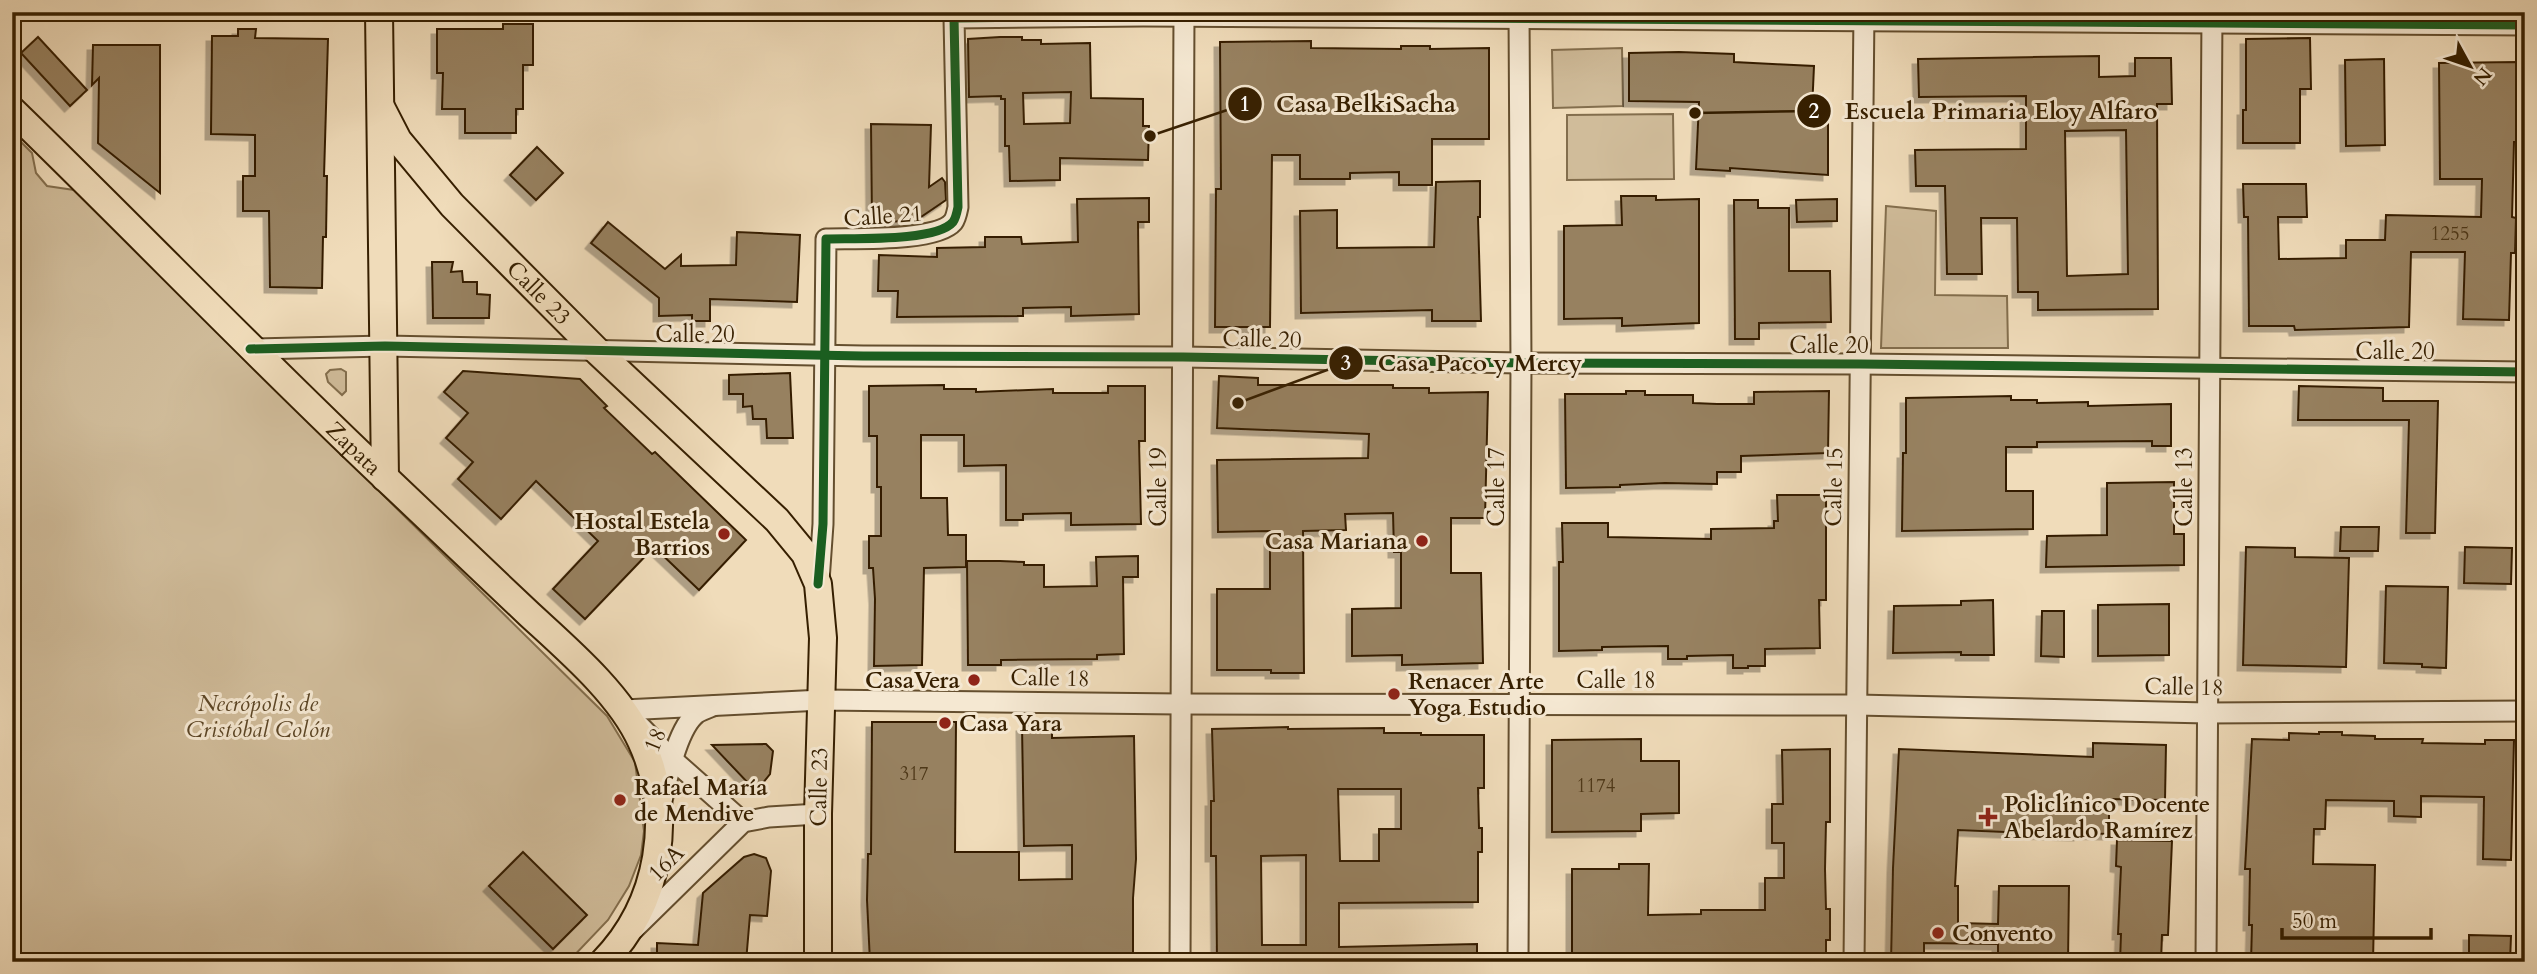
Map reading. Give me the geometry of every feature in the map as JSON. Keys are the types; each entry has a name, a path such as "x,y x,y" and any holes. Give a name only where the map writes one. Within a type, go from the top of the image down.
{"main road":[{"path":"379,12 385,478"},
{"name":"Calle 23","path":"381,107 398,140 438,190 598,352 777,520 805,554 818,584 823,638 818,814 818,962"},
{"name":"Zapata","path":"12,110 250,349 559,642 624,710 642,743 654,777 660,817 652,878 623,940 603,962"}],"street":[{"path":"1184,15 2212,18 2525,25"},
{"name":"Calle 21","path":"818,584 823,524 825,239 925,236 944,229 954,221 958,207 954,18 1184,15"},
{"name":"Calle 19","path":"1180,962 1184,15"},
{"name":"Calle 17","path":"1518,962 1521,363 1519,16"},
{"name":"Calle 15","path":"1854,962 1864,17"},
{"name":"Calle 13","path":"2206,962 2212,18"},
{"name":"Calle 20","path":"250,349 385,346 863,356 2525,372"},
{"name":"Calle 18","path":"624,710 822,699 1181,704 1857,705 2207,713 2525,711"},
{"name":"18","path":"660,817 672,759 689,722 698,713 717,704"},
{"path":"624,710 672,759 743,822 769,817 818,814"},
{"name":"16A","path":"623,940 743,822"}],"green space":[{"path":"1622,48 1623,106 1553,108 1552,50"},
{"path":"1673,114 1674,179 1567,180 1567,115"},
{"name":"Necrópolis de Cristóbal Colón","path":"12,133 32,153 36,173 47,186 74,190 607,716 635,762 644,831 641,855 629,886 608,920 568,962 12,962"},
{"path":"1886,206 1936,211 1935,295 2007,296 2008,348 1881,348"},
{"path":"341,369 346,372 346,391 342,395 328,382 326,374 330,370"}],"building":[{"path":"503,24 533,24 533,65 523,65 523,109 516,109 516,133 465,133 465,109 442,109 443,73 437,73 437,29 503,29"},
{"path":"238,29 256,29 255,38 328,39 324,176 327,176 326,237 323,237 322,288 270,287 269,211 243,211 243,176 255,176 255,135 211,134 212,36 238,36"},
{"path":"38,37 87,90 70,106 21,53"},
{"path":"1022,37 1022,40 1041,40 1041,44 1090,43 1091,98 1143,99 1143,126 1149,126 1148,160 1060,158 1060,180 1010,181 1009,146 1005,146 1005,99 1001,99 1001,96 969,97 968,39","holes":["1071,92 1070,123 1024,124 1023,93"]},
{"path":"2310,38 2311,89 2300,89 2300,143 2243,143 2246,39"},
{"path":"1311,41 1311,48 1489,48 1489,139 1432,139 1432,185 1399,185 1399,172 1350,173 1350,179 1300,179 1300,155 1272,155 1270,327 1215,327 1216,189 1221,189 1220,42"},
{"path":"93,45 160,45 160,193 98,143 99,78 92,85"},
{"path":"1629,53 1734,54 1734,62 1814,66 1812,110 1815,110 1815,115 1828,115 1828,175 1730,168 1730,171 1696,169 1699,102 1629,101"},
{"path":"2099,56 2099,77 2135,76 2135,58 2171,58 2172,104 2157,104 2158,309 2038,310 2038,292 2018,292 2017,218 1981,218 1982,274 1947,274 1945,186 1916,186 1915,150 2026,149 2026,96 1919,97 1918,59","holes":["2126,130 2128,274 2067,276 2065,131"]},
{"path":"2384,59 2385,145 2346,146 2345,60"},
{"path":"2516,62 2517,142 2514,142 2512,217 2516,218 2515,253 2511,253 2509,320 2463,319 2465,252 2411,252 2409,327 2295,330 2294,326 2249,326 2248,217 2244,217 2243,184 2306,184 2307,217 2278,217 2279,259 2346,258 2346,240 2385,240 2386,215 2481,217 2482,179 2440,179 2439,63"},
{"path":"871,124 931,125 929,187 942,178 945,182 946,200 915,221 872,222"},
{"path":"537,147 563,173 536,200 510,175"},
{"path":"1480,181 1478,217 1481,321 1432,321 1432,310 1301,313 1300,211 1337,210 1337,248 1434,247 1436,182"},
{"path":"1621,196 1656,196 1656,200 1699,199 1699,323 1622,326 1622,318 1564,319 1564,226 1622,225"},
{"path":"1149,198 1149,222 1138,222 1139,314 1071,316 1071,307 1023,308 1023,316 897,317 898,291 878,291 879,255 937,257 937,248 985,247 985,237 1021,237 1022,244 1078,242 1077,199"},
{"path":"1837,199 1837,221 1797,222 1796,200"},
{"path":"1734,200 1758,200 1758,208 1789,208 1789,271 1830,271 1831,322 1759,323 1759,339 1735,339"},
{"path":"608,222 665,269 681,255 681,266 736,265 737,232 800,235 797,302 710,299 710,321 692,321 692,315 659,316 659,298 591,243"},
{"path":"432,262 453,262 451,272 462,271 463,282 477,282 477,294 490,295 489,318 433,318"},
{"path":"463,371 580,379 607,406 604,408 652,454 655,452 746,540 699,590 654,547 585,619 553,589 598,541 536,481 501,519 458,479 473,462 446,438 468,413 444,392"},
{"path":"790,373 793,438 767,438 766,419 753,419 752,406 743,407 743,394 729,394 729,375"},
{"path":"1219,376 1258,378 1258,385 1393,385 1393,388 1429,388 1429,393 1488,392 1485,518 1451,518 1451,573 1481,573 1483,663 1402,665 1402,655 1352,656 1352,609 1401,608 1401,552 1394,552 1393,513 1345,514 1346,530 1303,531 1304,673 1217,670 1217,589 1270,589 1270,531 1218,532 1217,460 1368,458 1369,434 1217,428"},
{"path":"944,385 944,389 976,389 976,392 1053,389 1053,393 1108,393 1108,386 1145,386 1145,441 1139,441 1141,524 1071,525 1071,513 1023,514 1023,520 1006,520 1006,465 964,466 964,435 921,435 921,498 947,498 948,535 966,535 966,567 924,568 922,665 874,666 875,599 873,568 869,568 869,536 881,536 881,487 877,487 877,436 869,436 869,386"},
{"path":"2299,386 2383,388 2383,401 2438,401 2435,533 2406,533 2409,420 2298,420"},
{"path":"1626,391 1645,391 1645,395 1693,395 1693,403 1754,404 1754,392 1829,391 1828,453 1741,456 1741,472 1717,472 1717,484 1665,483 1566,488 1565,394 1626,394"},
{"path":"2011,396 2011,400 2037,400 2037,403 2088,402 2088,406 2171,404 2171,446 2152,446 2152,441 2037,442 2037,447 2006,447 2006,491 2033,491 2033,529 1902,531 1906,398"},
{"path":"2174,482 2174,534 2184,534 2184,565 2046,567 2047,536 2107,535 2107,483"},
{"path":"1777,495 1826,495 1826,600 1819,600 1820,648 1765,649 1765,666 1748,668 1733,668 1733,655 1668,659 1668,646 1559,651 1562,523 1608,523 1608,537 1711,539 1711,529 1774,528 1774,521 1778,521"},
{"path":"2341,527 2379,527 2378,551 2340,551"},
{"path":"2246,547 2295,548 2295,557 2349,558 2346,667 2243,665"},
{"path":"2465,547 2512,548 2511,584 2464,583"},
{"path":"1138,556 1138,577 1123,577 1124,654 1097,655 1097,659 1001,660 1001,665 968,665 967,561 1044,565 1044,587 1097,586 1096,557"},
{"path":"2386,586 2448,587 2446,668 2384,663"},
{"path":"1993,600 1994,655 1961,655 1961,652 1893,653 1894,606 1961,605 1961,601"},
{"path":"2169,604 2169,655 2098,656 2098,605"},
{"path":"2042,611 2064,611 2064,657 2041,656"},
{"path":"872,722 956,722 955,852 1019,852 1019,880 1072,879 1072,845 1024,846 1022,726 1052,725 1052,738 1134,736 1136,859 1133,962 870,962 867,900 868,854 871,854"},
{"path":"1384,728 1384,733 1484,735 1484,788 1478,788 1482,852 1478,852 1478,902 1339,903 1339,947 1477,944 1477,962 1217,962 1216,856 1211,856 1211,801 1214,801 1212,729","holes":["1338,789 1401,789 1401,829 1379,829 1379,861 1340,861","1306,855 1306,945 1262,945 1261,856"]},
{"path":"2289,733 2375,736 2375,739 2423,739 2422,743 2485,744 2485,740 2514,740 2511,860 2483,859 2484,797 2421,796 2421,817 2394,816 2394,801 2326,800 2325,829 2314,829 2313,864 2375,865 2373,962 2251,962 2250,869 2245,869 2252,739 2289,740"},
{"path":"1641,739 1641,761 1679,761 1679,813 1641,814 1641,831 1552,832 1552,740"},
{"path":"2093,743 2166,745 2165,800 2109,799 2109,834 1958,830 1955,886 1958,886 1958,923 1998,924 1999,886 2069,886 2068,962 1998,962 1998,944 1924,943 1924,962 1891,962 1899,749 2093,757"},
{"path":"766,744 773,751 770,774 762,784 749,784 712,745"},
{"path":"1830,749 1830,822 1826,822 1825,869 1826,909 1830,909 1830,940 1826,940 1826,962 1572,962 1572,869 1619,869 1619,864 1649,864 1648,915 1701,914 1701,910 1765,910 1765,878 1784,878 1784,843 1772,843 1772,804 1783,804 1782,750"},
{"path":"2117,840 2172,841 2168,935 2162,935 2161,962 2120,962 2121,934 2118,934 2121,867 2116,866"},
{"path":"523,852 587,915 553,949 489,886"},
{"path":"754,854 766,858 771,871 767,916 750,915 746,962 657,962 657,943 698,945 703,893 744,857"},
{"path":"2469,935 2511,936 2510,962 2469,962"}],"cycle path":[{"path":"818,584 823,524 826,239 912,236 930,233 953,222 958,207 954,18 1143,16 2525,25"},
{"path":"250,349 385,346 863,356 2525,372"}],"place":[{"name":"Escuela Primaria Eloy Alfaro","path":"1695,113"},
{"name":"Casa BelkiSacha","path":"1150,136"},
{"name":"Casa Paco y Mercy","path":"1238,403"},
{"name":"Hostal Estela Barrios","path":"724,534"},
{"name":"Casa Mariana","path":"1422,541"},
{"name":"CasaVera","path":"974,680"},
{"name":"Renacer Arte Yoga Estudio","path":"1394,694"},
{"name":"Casa Yara","path":"945,723"},
{"name":"Rafael María de Mendive","path":"620,800"},
{"name":"Policlínico Docente Abelardo Ramírez","path":"1988,817"},
{"name":"Convento","path":"1938,933"}]}
